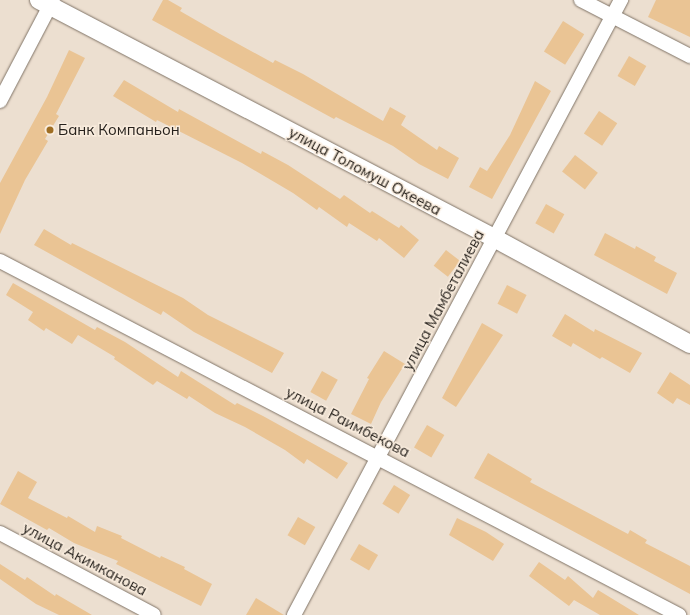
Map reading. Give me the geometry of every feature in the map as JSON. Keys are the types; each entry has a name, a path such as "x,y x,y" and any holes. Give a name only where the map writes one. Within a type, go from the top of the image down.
{"street":[{"path":"581,0 690,56"},
{"name":"улица Мамбеталиева","path":"294,615 380,457 494,238 621,0"},
{"path":"0,101 47,2"},
{"name":"улица Толомуш Океева","path":"47,2 494,238 690,344"},
{"name":"улица Раимбекова","path":"0,261 380,457 679,615"},
{"name":"улица Акимканова","path":"0,533 154,615"}],"building":[{"path":"163,0 168,0 182,8 180,11 273,63 275,60 303,74 383,121 390,107 406,116 401,125 437,150 439,146 459,158 448,179 419,164 393,146 336,117 334,119 152,20"},
{"path":"656,0 690,0 690,37 648,17"},
{"path":"563,21 584,34 565,65 544,52"},
{"path":"69,50 85,58 56,114 59,116 45,139 48,141 25,180 0,234 0,183 47,97"},
{"path":"629,56 646,66 635,86 618,76"},
{"path":"124,80 178,112 179,109 261,154 262,151 288,165 340,199 344,195 370,213 372,211 399,228 401,225 419,240 404,258 379,238 377,241 349,223 347,227 319,207 317,210 293,193 242,163 157,120 156,122 113,96"},
{"path":"535,81 551,91 492,199 469,187 480,167 487,171 510,135"},
{"path":"599,111 617,123 602,146 584,133"},
{"path":"575,155 598,173 585,189 562,172"},
{"path":"546,204 564,214 554,233 535,223"},
{"path":"44,229 71,245 72,243 183,298 208,315 284,353 272,373 194,332 163,311 161,315 34,245"},
{"path":"605,233 635,249 636,246 656,257 654,261 677,273 667,294 594,255"},
{"path":"446,250 460,261 448,277 434,266"},
{"path":"13,283 95,330 97,327 125,342 178,377 181,371 235,405 237,403 263,416 348,463 337,479 307,459 304,464 285,450 245,427 215,413 189,396 187,399 157,381 153,385 114,359 115,357 78,335 72,344 46,328 44,331 28,320 33,312 6,295"},
{"path":"507,285 527,295 517,314 497,304"},
{"path":"565,314 594,332 595,329 642,353 630,373 602,357 600,359 573,343 571,347 552,336"},
{"path":"482,323 503,335 456,407 442,398"},
{"path":"384,351 405,364 381,402 371,424 351,414 369,379 367,378"},
{"path":"322,371 338,380 326,401 310,392"},
{"path":"670,372 690,385 690,405 677,398 673,404 657,393"},
{"path":"427,425 444,435 431,458 414,448"},
{"path":"488,453 532,479 530,482 628,534 630,530 647,540 645,543 690,566 690,594 474,478"},
{"path":"18,471 37,482 28,498 67,518 68,516 95,532 97,526 122,536 121,538 160,558 161,556 185,567 184,569 212,584 201,606 116,564 118,561 74,543 49,528 47,530 0,504"},
{"path":"394,485 410,495 398,514 382,504"},
{"path":"298,517 315,527 305,545 288,535"},
{"path":"457,518 486,532 504,544 493,561 449,535"},
{"path":"359,544 378,555 369,571 350,560"},
{"path":"539,562 565,580 568,576 593,598 598,590 639,615 600,615 574,600 569,606 529,576"},
{"path":"0,564 25,580 27,577 55,596 56,594 92,615 59,615 36,604 0,579"},
{"path":"256,598 284,615 246,615"}],"place":[{"name":"Банк Компаньон","path":"50,130"}]}
